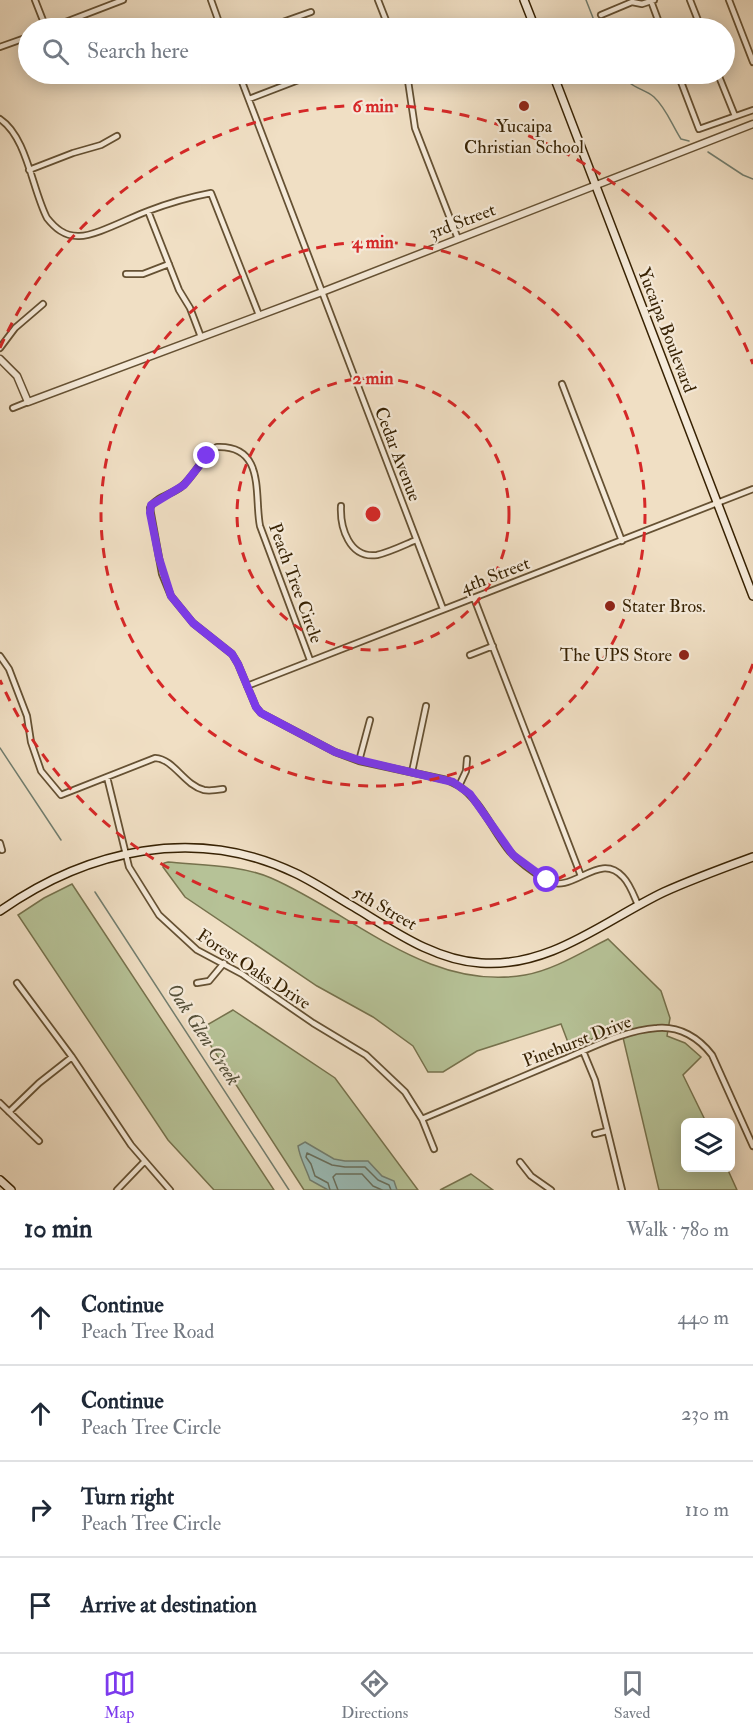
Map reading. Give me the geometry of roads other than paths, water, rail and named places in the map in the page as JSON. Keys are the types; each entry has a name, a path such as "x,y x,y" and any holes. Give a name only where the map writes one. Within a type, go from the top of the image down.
{"main road":[{"path":"524,0 531,18"},
{"name":"Yucaipa Boulevard","path":"557,84 753,596"},
{"name":"5th Street","path":"0,912 23,895 62,874 106,858 168,849 206,850 232,853 263,861 295,873 422,947 446,957 481,963 516,962 540,956 575,941 638,905 681,885 753,857"},
{"path":"0,1180 11,1190"}],"street":[{"path":"35,0 43,18"},
{"path":"75,18 123,0"},
{"path":"211,0 217,18"},
{"path":"378,0 385,18"},
{"path":"690,0 697,18"},
{"path":"729,0 753,62"},
{"path":"601,15 632,2 642,4 653,1 659,18"},
{"path":"294,18 311,12"},
{"path":"0,47 18,41"},
{"name":"Cedar Avenue","path":"243,84 443,609"},
{"path":"249,99 288,84"},
{"path":"408,84 415,128 458,239"},
{"path":"682,84 699,129 753,110"},
{"path":"722,84 735,116"},
{"path":"0,119 16,136 47,218 55,227 67,234 79,237 148,211 211,193 259,315"},
{"path":"728,119 733,132"},
{"name":"3rd Street","path":"13,408 322,292 753,124"},
{"path":"29,170 101,145 117,136"},
{"path":"148,211 201,337"},
{"path":"126,274 144,274 169,264"},
{"path":"0,348 15,328 43,304"},
{"path":"0,358 17,376 28,402"},
{"path":"562,384 622,541"},
{"name":"Peach Tree Circle","path":"246,686 232,654 193,623 171,596 162,574 150,513 151,505 184,485 217,447 233,449 247,459 255,472 260,526 310,660"},
{"name":"4th Street","path":"246,686 753,489"},
{"path":"341,506 340,518 344,531 351,545 359,552 376,555 416,540"},
{"path":"474,598 581,876"},
{"path":"470,655 493,646"},
{"path":"0,656 9,669 27,716 31,742 41,771 61,795 155,758 162,758 189,782 203,790 223,789"},
{"path":"246,686 261,713 335,752 359,760 447,780 459,786 470,794 513,855 547,880 559,885 600,868 617,872 627,882 638,905"},
{"path":"412,772 426,706"},
{"path":"359,760 370,720"},
{"path":"459,786 466,771 467,759"},
{"name":"Forest Oaks Drive","path":"107,777 125,854 133,876 159,915 197,950 224,963 313,1023 366,1055 405,1092 422,1119 434,1149"},
{"path":"0,843 2,850"},
{"path":"197,984 209,981 224,963"},
{"path":"17,983 72,1057 144,1162 170,1190"},
{"name":"Pinehurst Drive","path":"422,1119 634,1032 658,1028 672,1029 689,1034 703,1043 712,1055 753,1146"},
{"path":"583,1051 595,1080 622,1190"},
{"path":"9,1112 39,1083 72,1057"},
{"path":"0,1103 39,1141"},
{"path":"595,1134 608,1131"},
{"path":"117,1190 144,1162"},
{"path":"520,1162 531,1176 550,1190"}],"water":[{"path":"305,1142 334,1159 368,1161 382,1176 394,1181 397,1190 328,1190 310,1180 298,1146"}],"waterway":[{"path":"586,0 593,18"},
{"path":"632,84 654,97 681,139 689,141"},
{"path":"708,152 753,179"},
{"name":"Oak Glen Creek","path":"0,748 61,840"},
{"name":"Oak Glen Creek","path":"95,892 289,1190"}],"place":[{"name":"Yucaipa Christian School","path":"524,106"},
{"name":"Stater Bros.","path":"610,606"},
{"name":"The UPS Store","path":"684,655"}]}
